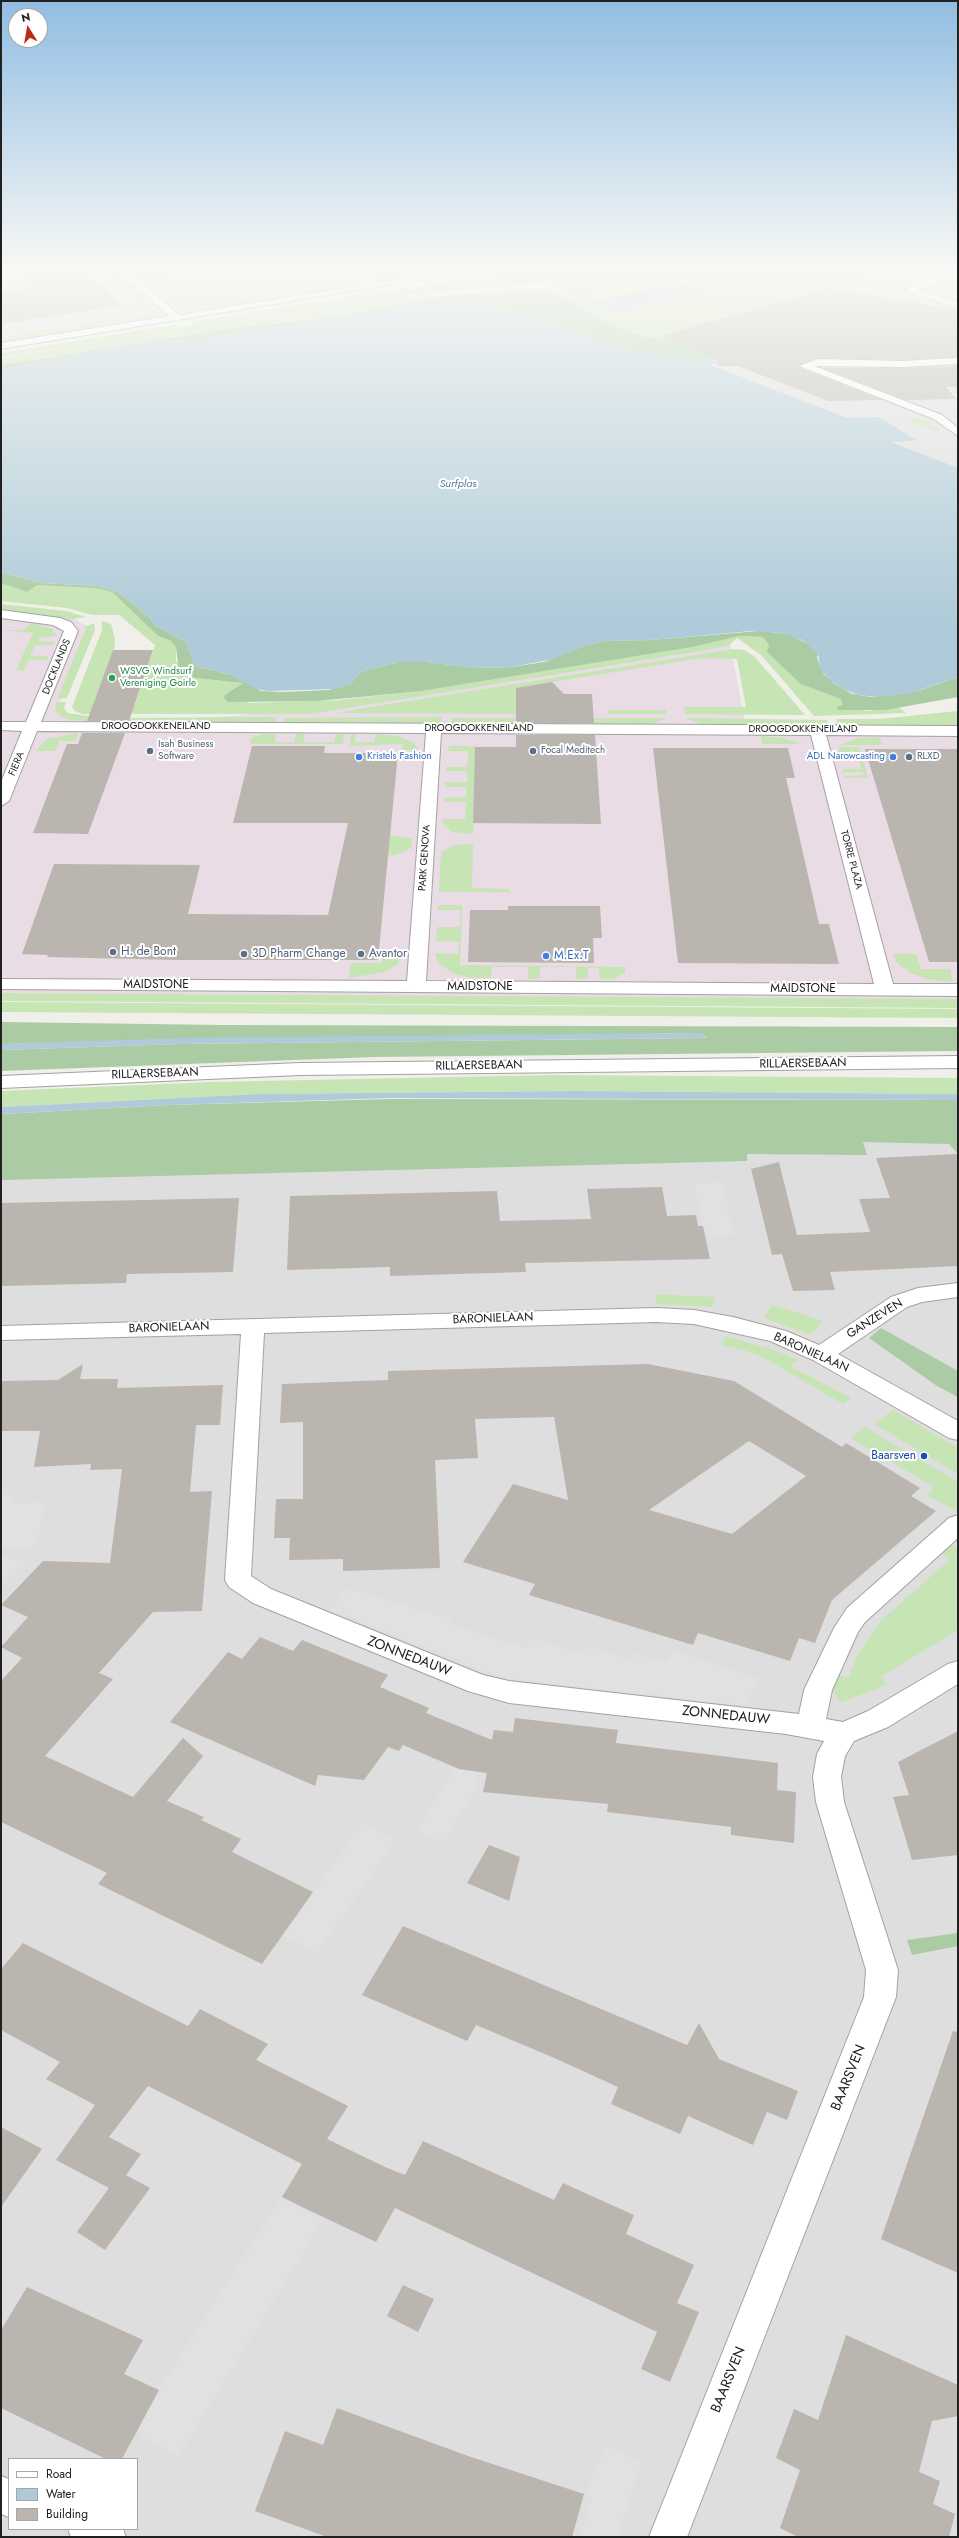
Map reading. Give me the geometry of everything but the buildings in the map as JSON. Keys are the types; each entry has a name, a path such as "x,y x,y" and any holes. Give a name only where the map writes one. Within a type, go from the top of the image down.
{"street":[{"path":"852,384 938,417 958,433"},
{"name":"DOCKLANDS","path":"1,614 55,621 66,625 71,631 32,727"},
{"name":"DROOGDOKKENEILAND","path":"1,726 958,731"},
{"name":"FIERA","path":"1,801 32,727"},
{"name":"PARK GENOVA","path":"416,987 434,729"},
{"name":"TORRE PLAZA","path":"817,730 885,990"},
{"name":"MAIDSTONE","path":"1,984 958,990"},
{"name":"RILLAERSEBAAN","path":"1,1082 308,1069 958,1062"},
{"name":"GANZEVEN","path":"820,1355 899,1302 918,1295 958,1290"},
{"name":"BARONIELAAN","path":"1,1333 656,1315 694,1317 733,1324 778,1336 820,1355 958,1432"},
{"name":"ZONNEDAUW","path":"253,1325 238,1580 262,1596 376,1644 478,1684 509,1692 811,1727 844,1733"},
{"path":"811,1727 818,1690 847,1628 856,1615 958,1524"},
{"path":"844,1733 878,1718 958,1671"},
{"name":"BAARSVEN","path":"668,2537 880,1998 882,1970 830,1802 827,1777 832,1754 844,1733"},
{"path":"89,2530 107,2537"}],"shaded area":[{"path":"737,384 958,384 958,476"},
{"path":"1,607 66,614 87,626 84,644 58,707 73,718 149,720 235,716 729,639 745,722 958,724 958,1001 1,993"},
{"path":"958,1134 958,2537 1,2537 1,1155"},
{"path":"722,1182 734,1235 705,1235 694,1183"},
{"path":"1,1495 13,1495 12,1503 45,1502 37,1546 1,1549"},
{"path":"1,1554 25,1564 1,1588"},
{"path":"348,1588 453,1620 451,1625 525,1648 531,1638 583,1654 588,1647 631,1660 635,1653 668,1663 674,1651 759,1678 748,1706 502,1678 330,1609"},
{"path":"454,1769 479,1772 476,1789 444,1843 416,1831"},
{"path":"362,1823 397,1839 318,1952 283,1936"},
{"path":"281,2198 324,2219 178,2457 136,2432 168,2374"},
{"path":"607,2447 641,2461 618,2537 581,2537 592,2497 585,2493"}],"green space":[{"path":"904,419 926,419 939,432"},
{"path":"1,572 42,583 98,586 117,591 148,616 156,626 186,642 194,663 199,667 232,675 261,691 283,692 329,690 350,684 360,673 366,670 399,662 427,662 477,668 511,667 544,662 587,645 605,641 650,640 759,631 789,634 808,644 818,653 817,658 824,674 835,684 852,694 871,697 900,694 921,690 958,677 958,697 885,710 837,710 837,707 843,705 841,699 801,684 767,652 769,645 763,637 740,636 692,647 421,691 317,701 228,702 224,698 226,694 243,683 195,678 179,669 176,648 171,641 158,636 112,592 94,588 37,585 27,592 1,583"},
{"path":"1,583 27,592 37,584 94,588 112,592 158,636 171,641 176,648 176,661 195,678 243,683 226,694 249,703 344,700 421,691 692,647 740,636 763,637 769,645 841,699 844,705 866,711 899,707 906,713 814,716 761,655 737,638 729,645 713,649 310,714 82,714 75,711 72,707 102,630 102,621 111,624 115,639 114,650 93,704 135,704 155,645 119,615 93,615 67,608 1,601"},
{"path":"1,604 66,611 86,617 73,619 1,610"},
{"path":"31,623 52,629 57,636 39,638 37,641 54,642 53,645 35,645 30,656 48,656 47,660 28,660 24,671 16,670 33,633 4,630 23,630"},
{"path":"94,623 95,630 67,698 57,699 85,631 85,627"},
{"path":"733,649 744,650 754,656 805,715 685,714 684,707 746,707 737,659 701,658 516,688 516,707 579,707 573,714 334,713"},
{"path":"56,702 66,702 64,709 68,713 94,717 93,721 71,720 61,716 55,711"},
{"path":"608,710 666,710 666,714 609,714"},
{"path":"958,711 958,726 838,725 836,719 879,719"},
{"path":"276,717 276,722 101,721 102,718"},
{"path":"442,717 442,723 284,722 285,718"},
{"path":"451,718 666,718 652,724 645,724 452,723"},
{"path":"685,718 827,720 828,725 701,724"},
{"path":"79,733 75,741 59,741 55,751 36,751 47,739"},
{"path":"263,734 276,734 275,742 294,742 296,734 305,734 304,742 334,742 336,734 344,734 343,744 250,744 251,738"},
{"path":"351,734 355,734 355,742 374,742 376,734 397,736 413,742 419,750 403,750 403,744 350,746"},
{"path":"761,736 783,738 802,744 762,744"},
{"path":"879,737 882,745 840,745 859,738"},
{"path":"450,746 475,746 473,834 452,832 443,824 443,819 465,819 466,802 444,802 444,798 466,797 466,787 445,787 445,782 467,782 467,771 445,771 446,767 467,767 468,751 447,751"},
{"path":"839,747 859,747 868,778 844,778 844,776 864,775 863,772 843,772 842,769 862,769 858,755 838,755"},
{"path":"390,835 412,839 411,848 396,855 388,855"},
{"path":"473,844 472,888 509,889 509,892 439,892 441,852 455,845"},
{"path":"438,905 462,905 460,965 625,967 625,973 613,979 600,979 599,968 588,968 588,979 576,979 576,967 540,967 540,979 528,979 528,967 492,967 491,978 473,978 454,974 437,962 435,953 458,954 459,942 436,941 437,927 460,927 460,910 438,910"},
{"path":"384,953 402,953 397,965 384,972 349,978 351,963 382,963"},
{"path":"893,954 916,954 921,969 950,969 953,982 927,979 911,973 897,963"},
{"path":"1,993 958,999 958,1008 1,1001"},
{"path":"1,1002 958,1009 958,1018 1,1012"},
{"path":"1,1022 221,1025 958,1027 958,1051 373,1057 1,1071 1,1050 181,1044 706,1038 700,1033 1,1044"},
{"path":"554,1075 958,1078 958,1094 575,1091 259,1094 1,1107 1,1091 212,1082"},
{"path":"390,1099 958,1100 958,1154 949,1144 863,1142 867,1155 747,1154 747,1161 1,1180 1,1114 170,1105"},
{"path":"655,1294 715,1297 713,1307 657,1304"},
{"path":"772,1305 823,1321 810,1335 764,1318"},
{"path":"881,1328 958,1371 958,1397 937,1386 869,1338"},
{"path":"725,1336 774,1350 799,1360 790,1366 851,1398 843,1404 766,1359 744,1350 722,1345"},
{"path":"893,1410 958,1448 958,1474 874,1424"},
{"path":"865,1427 958,1482 958,1511 927,1496 934,1487 851,1438"},
{"path":"948,1545 958,1547 958,1630 881,1677 887,1683 874,1690 841,1702 830,1688 835,1675 849,1678 857,1655 882,1620 950,1559 940,1552"},
{"path":"958,1933 958,1946 912,1955 907,1940"}],"water":[{"name":"Surfplas","path":"1,384 761,384 847,418 879,417 916,440 891,442 958,468 958,677 911,693 878,697 858,695 843,689 829,679 820,668 818,653 802,640 782,633 751,631 650,640 605,641 587,645 554,659 511,667 477,668 427,662 399,662 366,670 360,673 350,684 335,689 268,691 256,689 232,675 199,667 194,663 186,642 156,626 148,616 117,591 98,586 42,583 1,572"},
{"path":"700,1033 707,1036 703,1038 181,1044 1,1050 1,1044 183,1038"},
{"path":"575,1091 958,1094 958,1100 390,1098 170,1105 1,1114 1,1107 259,1094"}],"place":[{"name":"WSVG Windsurf Vereniging Goirle","path":"112,678"},
{"name":"Isah Business Software","path":"150,751"},
{"name":"Focal Meditech","path":"533,751"},
{"name":"Kristels Fashion","path":"359,757"},
{"name":"ADL Narowcasting","path":"893,757"},
{"name":"RLXD","path":"909,757"},
{"name":"H. de Bont","path":"113,952"},
{"name":"3D Pharm Change","path":"244,954"},
{"name":"Avantor","path":"361,954"},
{"name":"M.Ex.T","path":"546,956"},
{"name":"Baarsven","path":"924,1456"}]}
